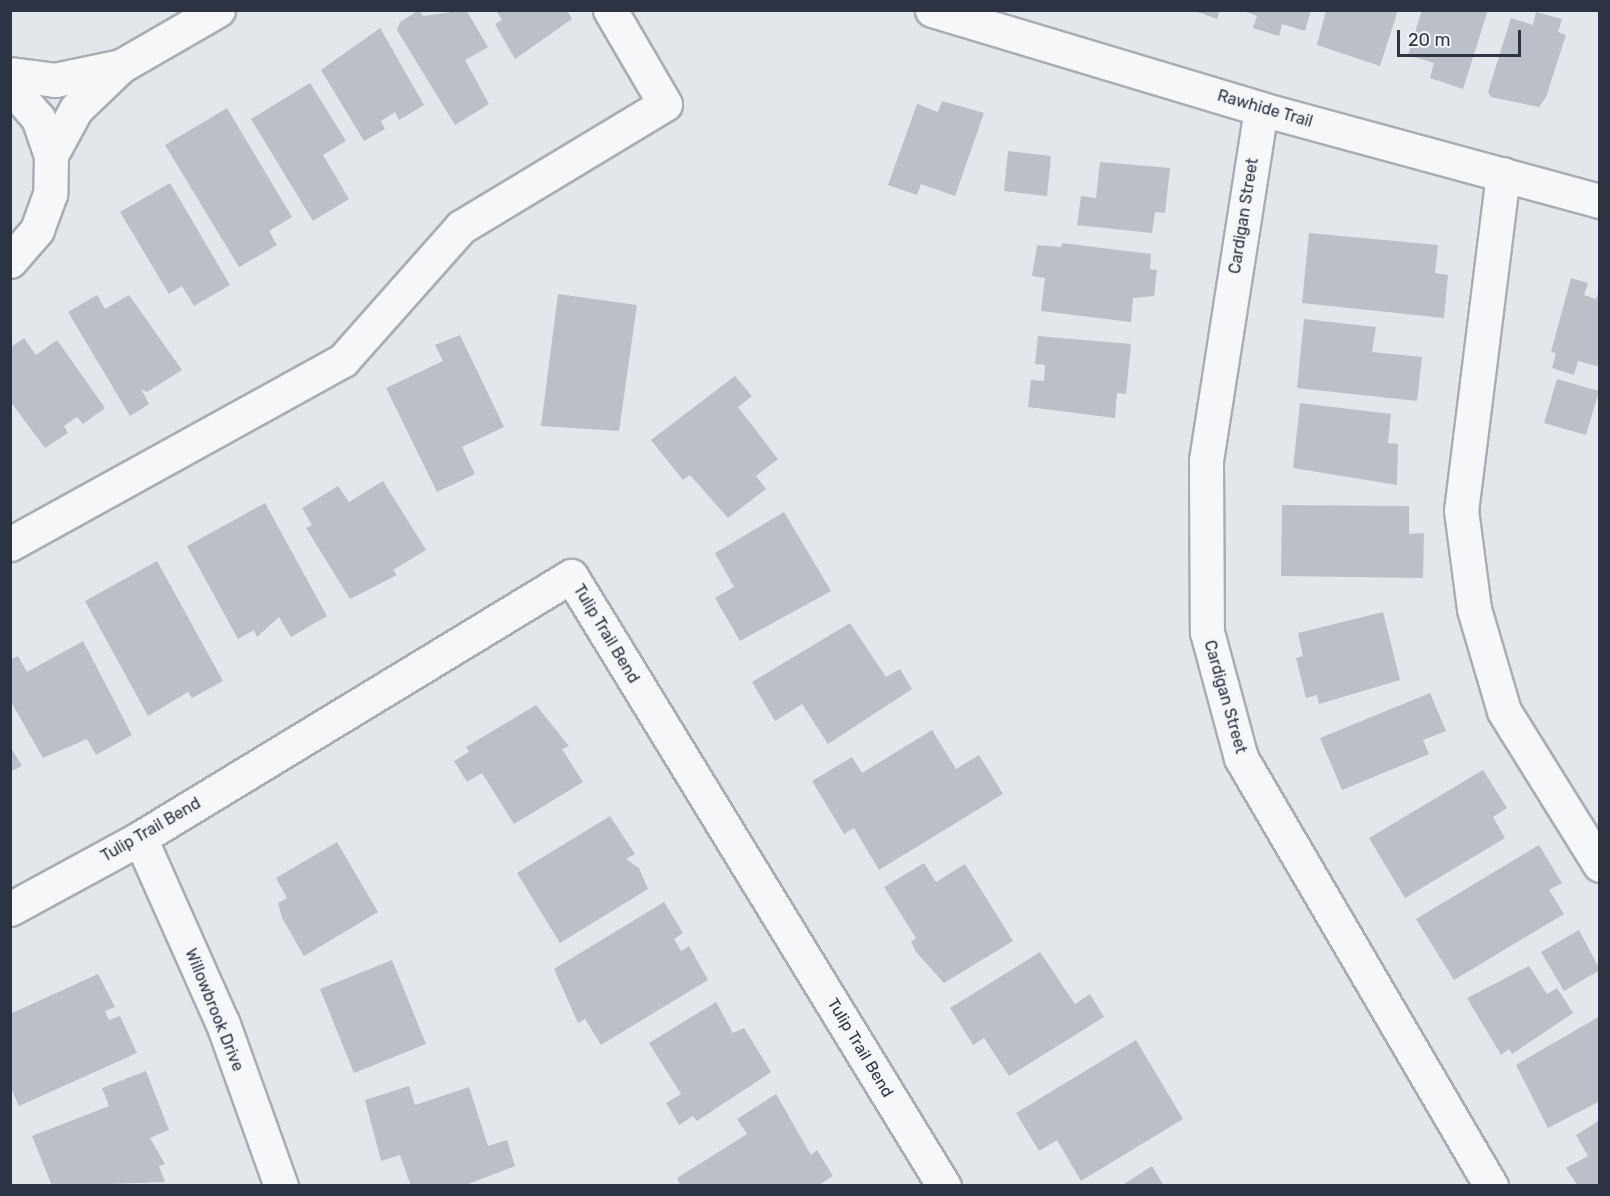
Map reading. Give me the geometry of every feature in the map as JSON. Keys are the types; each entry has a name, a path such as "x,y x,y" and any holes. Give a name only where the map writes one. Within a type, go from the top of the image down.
{"street":[{"path":"51,154 76,109 122,66 218,10"},
{"path":"10,544 343,360 461,227 665,104 610,10"},
{"name":"Rawhide Trail","path":"932,10 1261,109 1503,174 1597,191"},
{"path":"10,74 55,80 122,66"},
{"path":"10,86 38,118 51,154 51,194 38,230 10,261"},
{"name":"Cardigan Street","path":"1261,109 1206,461 1207,632 1241,758 1491,1185"},
{"path":"1503,174 1461,510 1474,609 1504,711 1599,866"},
{"name":"Tulip Trail Bend","path":"10,909 140,838 571,576 944,1185"},
{"name":"Willowbrook Drive","path":"140,838 223,1024 281,1185"}],"building":[{"path":"419,10 423,16 466,10 488,47 465,60 489,104 455,125 397,30 400,22"},
{"path":"496,10 567,10 572,19 515,59 495,24 502,20"},
{"path":"1192,10 1220,10 1217,19"},
{"path":"1241,10 1311,10 1305,31 1282,24 1279,36 1253,28 1257,16"},
{"path":"1326,10 1398,10 1380,66 1317,45"},
{"path":"1422,10 1488,10 1463,89 1430,78 1434,63 1408,55"},
{"path":"1536,12 1562,19 1558,32 1566,35 1546,97 1539,107 1491,97 1488,92 1511,18 1533,25"},
{"path":"380,28 424,105 399,120 395,112 381,121 385,129 364,141 321,70"},
{"path":"310,83 346,141 323,155 349,199 313,221 251,119"},
{"path":"942,101 984,113 955,196 921,184 917,195 888,185 917,104 938,112"},
{"path":"227,108 292,217 269,231 277,245 239,267 165,145"},
{"path":"1008,151 1051,156 1047,196 1004,191"},
{"path":"1100,162 1170,168 1165,213 1155,212 1152,233 1077,225 1081,196 1096,198"},
{"path":"170,183 230,285 194,306 182,286 169,294 120,212"},
{"path":"1309,233 1438,245 1435,273 1448,275 1444,318 1302,303"},
{"path":"1062,243 1151,254 1150,269 1157,270 1154,296 1133,298 1131,322 1041,311 1045,278 1032,276 1037,245 1061,247"},
{"path":"1571,278 1588,283 1584,295 1596,299 1600,287 1600,367 1578,361 1574,375 1552,368 1556,353 1551,352"},
{"path":"558,294 637,305 619,431 541,426"},
{"path":"97,295 105,309 129,295 182,370 147,392 141,389 149,404 130,416 68,312"},
{"path":"1304,319 1376,327 1372,352 1422,357 1417,401 1297,388"},
{"path":"460,335 504,427 462,447 475,474 437,492 386,388 443,361 435,345"},
{"path":"1038,336 1131,344 1126,394 1117,393 1115,418 1028,407 1031,380 1044,381 1045,365 1035,364"},
{"path":"24,338 36,355 57,340 105,408 83,424 77,417 64,426 68,433 45,448 10,401 10,348"},
{"path":"735,376 752,396 738,407 778,459 756,476 766,489 728,518 690,475 683,480 651,440"},
{"path":"1557,379 1599,391 1586,435 1544,423"},
{"path":"1300,403 1391,414 1388,443 1398,444 1397,485 1293,468"},
{"path":"383,481 426,550 393,570 397,575 350,599 306,528 312,525 302,508 338,486 349,502"},
{"path":"265,503 327,616 291,637 279,617 257,637 254,630 238,639 187,546"},
{"path":"1282,505 1409,506 1409,534 1424,533 1423,578 1281,576"},
{"path":"784,512 831,591 740,641 715,598 734,587 715,553"},
{"path":"157,561 223,681 192,698 188,692 148,716 85,601"},
{"path":"1383,612 1400,680 1319,704 1317,695 1306,698 1296,658 1303,656 1298,633"},
{"path":"850,623 886,677 900,669 912,689 828,744 802,704 775,721 752,682"},
{"path":"83,641 132,735 96,755 87,739 43,758 10,700 10,660 18,656 27,672"},
{"path":"1430,693 1446,731 1423,740 1429,754 1342,790 1320,738"},
{"path":"536,705 569,746 562,749 583,782 514,824 482,773 467,782 454,761 469,752 466,747"},
{"path":"932,730 956,769 979,755 1003,794 879,870 854,828 844,834 812,781 852,757 862,773"},
{"path":"10,746 22,766 10,772"},
{"path":"1483,770 1507,808 1493,817 1505,838 1405,898 1369,838"},
{"path":"610,816 635,854 626,859 639,868 648,889 560,943 517,873"},
{"path":"337,842 378,912 304,956 282,918 278,903 287,898 276,878"},
{"path":"1539,845 1562,883 1549,890 1564,914 1454,980 1416,919"},
{"path":"924,863 936,882 965,864 1013,941 944,983 916,952 911,942 916,938 884,887"},
{"path":"664,902 683,933 674,939 681,951 689,946 708,980 601,1045 585,1019 578,1023 554,969"},
{"path":"1579,930 1600,970 1564,991 1541,952"},
{"path":"1040,952 1075,1004 1090,994 1104,1017 1009,1076 984,1038 973,1045 950,1008"},
{"path":"392,960 426,1044 354,1073 320,989"},
{"path":"1529,966 1547,994 1557,988 1573,1013 1512,1054 1509,1049 1501,1055 1467,998"},
{"path":"98,974 115,1007 105,1011 109,1020 120,1016 137,1053 19,1106 10,1086 10,1014"},
{"path":"716,1002 733,1033 744,1028 771,1072 697,1121 693,1116 679,1125 666,1103 681,1094 649,1043"},
{"path":"1600,1016 1600,1101 1548,1128 1516,1065"},
{"path":"1136,1040 1183,1119 1081,1181 1057,1140 1039,1151 1016,1113"},
{"path":"146,1071 169,1130 150,1138 165,1164 159,1166 165,1182 52,1186 32,1136 109,1106 102,1088"},
{"path":"409,1086 415,1105 469,1087 488,1146 507,1140 515,1166 463,1186 411,1186 400,1155 381,1161 365,1100"},
{"path":"776,1094 811,1155 817,1150 833,1176 817,1186 681,1186 677,1178 747,1134 737,1119"},
{"path":"1600,1120 1600,1186 1578,1186 1566,1168 1588,1156 1576,1135"},
{"path":"1152,1166 1164,1186 1121,1186"}]}
